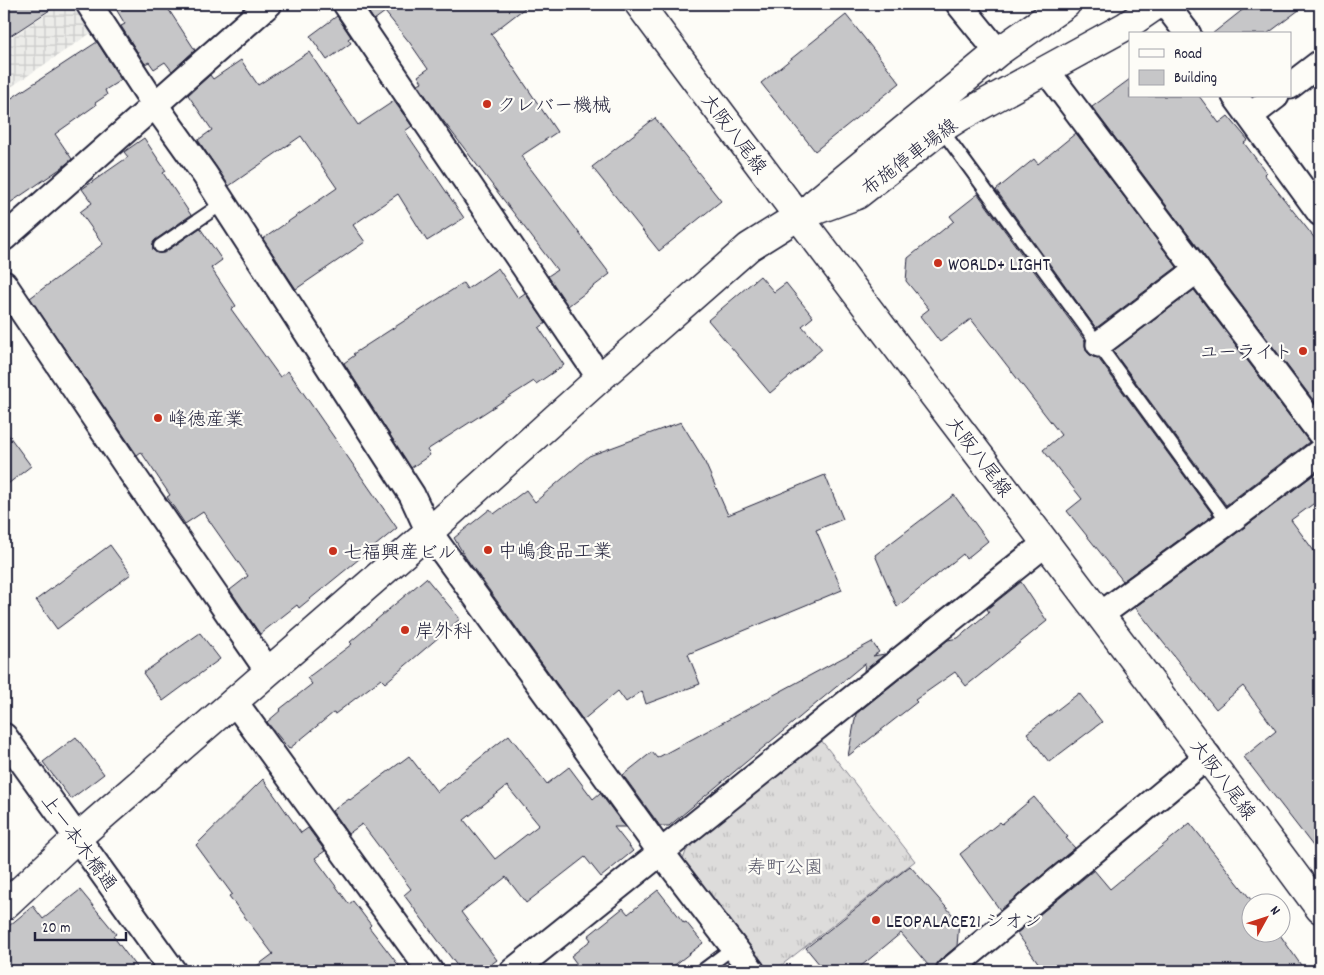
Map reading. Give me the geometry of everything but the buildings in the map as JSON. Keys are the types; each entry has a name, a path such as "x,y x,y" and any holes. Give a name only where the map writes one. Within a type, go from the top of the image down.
{"main road":[{"name":"大阪八尾線","path":"639,4 797,217 1208,756 1320,909"},
{"name":"布施停車場線","path":"797,217 998,52 1066,4"},
{"name":"布施停車場線","path":"797,217 857,195 941,129 1126,26 1158,4"},
{"path":"4,906 77,838 429,532 749,247 797,217"}],"street":[{"path":"89,4 155,105 223,203 412,494 429,532 660,851 752,971"},
{"path":"4,238 269,4"},
{"path":"346,4 600,378"},
{"path":"959,4 998,52"},
{"path":"1165,4 1186,32"},
{"path":"1292,84 1320,63"},
{"path":"1046,70 1320,433"},
{"path":"1236,98 1320,212"},
{"path":"1250,116 1273,98"},
{"path":"1099,344 1197,270"},
{"path":"4,284 268,671"},
{"path":"1100,615 1320,452"},
{"path":"513,971 660,851 1046,543"},
{"path":"234,701 430,971"},
{"name":"上一本木橋通","path":"4,736 173,971"},
{"path":"949,971 1208,756"}],"lane":[{"path":"941,129 1228,522"},
{"path":"160,246 223,203"},
{"path":"702,971 734,947"}],"shaded area":[{"path":"61,4 72,4 91,33 8,89 4,82 4,42"}],"green space":[{"name":"寿町公園","path":"821,740 915,861 774,971 765,971 681,865 689,843"}],"place":[{"name":"クレバー機械","path":"487,104"},
{"name":"WORLD+ LIGHT","path":"938,263"},
{"name":"ユーライト","path":"1303,351"},
{"name":"峰徳産業","path":"158,418"},
{"name":"中嶋食品工業","path":"488,550"},
{"name":"七福興産ビル","path":"333,551"},
{"name":"岸外科","path":"405,630"},
{"name":"LEOPALACE21 シオン","path":"876,920"}]}
